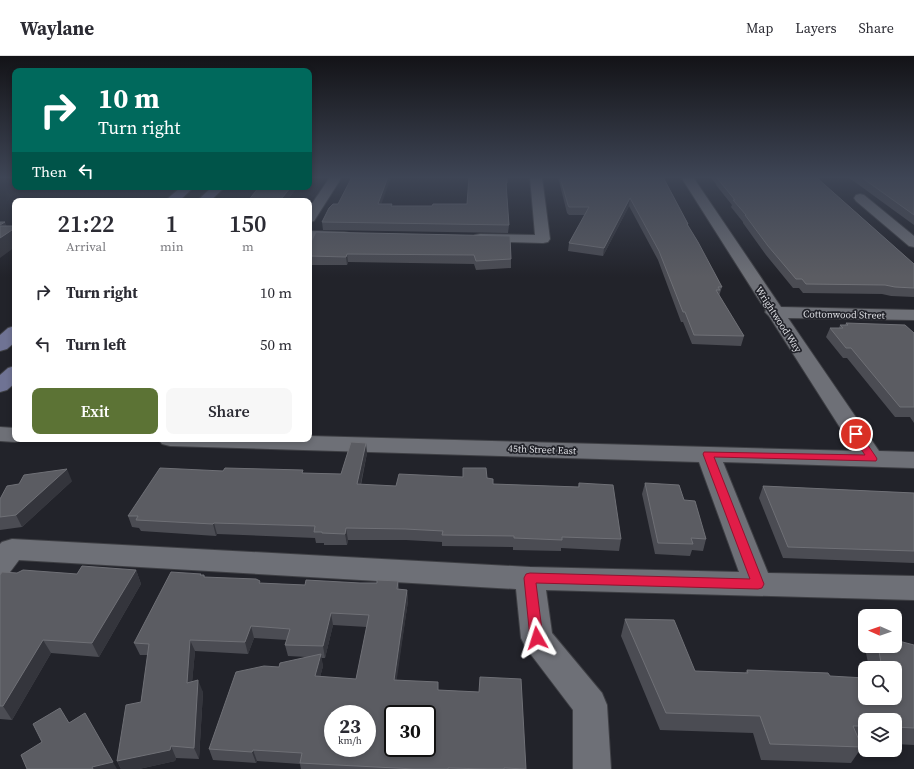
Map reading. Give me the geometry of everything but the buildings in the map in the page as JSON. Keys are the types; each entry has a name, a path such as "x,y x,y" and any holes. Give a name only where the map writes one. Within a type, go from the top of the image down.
{"main road":[{"path":"0,345 12,335"},
{"path":"0,386 12,375"}],"street":[{"path":"465,238 543,239 540,210"},
{"name":"Wrightwood Way","path":"708,210 872,459"},
{"path":"875,210 914,243"},
{"path":"312,236 356,236"},
{"name":"Cottonwood Street","path":"774,312 914,316"},
{"path":"0,434 12,435"},
{"name":"45th Street East","path":"278,442 914,460"},
{"path":"708,454 758,584"},
{"path":"0,564 12,549 530,578 914,588"},
{"path":"530,578 537,638 590,705 592,769"}],"route":[{"path":"537,638 530,578 758,584 708,454 872,459 856,434"}]}
